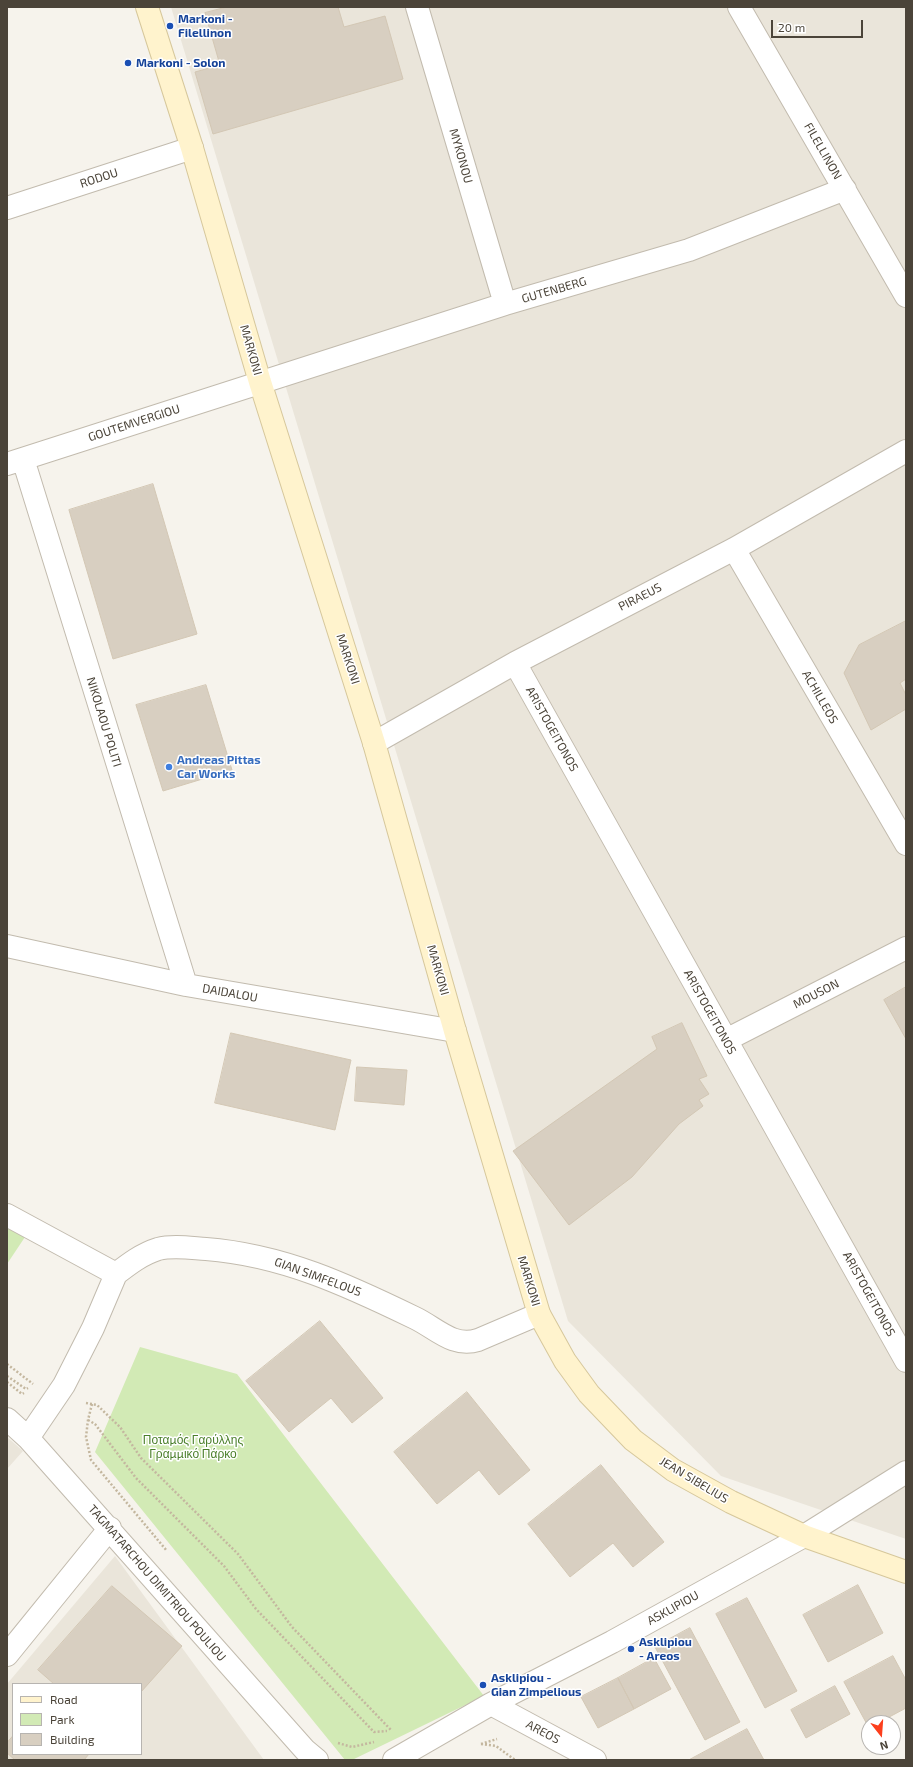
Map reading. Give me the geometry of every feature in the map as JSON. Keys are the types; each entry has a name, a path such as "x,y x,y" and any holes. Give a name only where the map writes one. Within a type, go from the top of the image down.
{"main road":[{"name":"MARKONI","path":"147,7 192,148 260,382 374,743 455,1031 539,1314"},
{"name":"JEAN SIBELIUS","path":"539,1314 565,1361 588,1394 633,1440 679,1474 731,1502 804,1536 906,1572"}],"street":[{"name":"MYKONOU","path":"417,7 505,304"},
{"name":"FILELLINON","path":"739,7 906,296"},
{"name":"RODOU","path":"7,208 192,148"},
{"name":"GUTENBERG","path":"260,382 505,304 689,250 845,189"},
{"name":"GOUTEMVERGIOU","path":"15,461 260,382"},
{"name":"PIRAEUS","path":"374,743 514,663 734,549 906,451"},
{"name":"NIKOLAOU POLITI","path":"15,461 186,985"},
{"name":"ACHILLEOS","path":"734,549 906,844"},
{"name":"ARISTOGEITONOS","path":"514,663 906,1361"},
{"name":"DAIDALOU","path":"7,946 186,985 455,1031"},
{"name":"MOUSON","path":"726,1040 906,948"},
{"path":"7,1215 116,1274 94,1328 64,1385 28,1438"},
{"name":"GIAN SIMFELOUS","path":"116,1274 135,1260 158,1249 186,1247 236,1251 286,1263 341,1284 422,1321 449,1338 459,1342 470,1343 539,1314"},
{"name":"TAGMATARCHOU DIMITRIOU POULIOU","path":"7,1419 28,1438 110,1528 306,1757"},
{"name":"ASKLIPIOU","path":"394,1760 491,1704 612,1642 804,1536 906,1472"},
{"path":"7,1655 110,1528"},
{"name":"AREOS","path":"491,1704 595,1760"}],"path":[{"path":"7,1364 24,1379 36,1385 26,1389 7,1376"},
{"path":"7,1382 22,1394 34,1390"},
{"path":"88,1420 95,1424 136,1478 224,1566 256,1609 374,1732 392,1731 292,1627 238,1554 141,1458 120,1427 97,1405 92,1404 88,1420 86,1437 91,1460 172,1556"},
{"path":"481,1744 499,1738"},
{"path":"332,1741 352,1746 377,1741"},
{"path":"475,1744 496,1746 514,1760"}],"shaded area":[{"path":"171,7 906,7 906,1539 721,1476 568,1321"},
{"path":"7,1437 23,1451 7,1469"},
{"path":"115,1556 264,1760 7,1760 7,1684"}],"green space":[{"path":"7,1228 25,1237 7,1264"},
{"name":"Ποταμός Γαρύλλης Γραμμικό Πάρκο","path":"140,1347 237,1374 484,1696 352,1760 345,1760 95,1452"}],"building":[{"path":"227,7 338,7 344,27 385,16 403,79 213,134 195,72 220,65 205,13"},
{"path":"153,484 197,634 113,659 69,510"},
{"path":"906,621 906,679 900,683 906,695 906,709 871,730 844,673 859,645"},
{"path":"206,685 232,770 163,791 136,705"},
{"path":"906,987 906,1039 884,1000"},
{"path":"682,1023 707,1076 699,1079 709,1094 699,1100 703,1106 679,1124 632,1177 569,1225 513,1151 657,1049 652,1037"},
{"path":"231,1033 351,1060 335,1130 215,1103"},
{"path":"357,1067 407,1070 404,1105 355,1101"},
{"path":"320,1321 383,1398 352,1423 331,1398 289,1432 246,1381"},
{"path":"467,1392 530,1470 499,1495 479,1470 437,1504 394,1452"},
{"path":"601,1465 664,1542 633,1567 613,1543 570,1577 528,1524"},
{"path":"858,1585 883,1633 828,1662 803,1615"},
{"path":"112,1586 182,1646 142,1691 142,1683 53,1683 38,1670"},
{"path":"747,1598 797,1691 765,1708 716,1614"},
{"path":"690,1628 740,1722 705,1740 655,1647"},
{"path":"893,1656 906,1680 906,1708 893,1715 862,1715 844,1682"},
{"path":"654,1658 671,1689 634,1709 618,1678"},
{"path":"618,1678 634,1709 598,1728 581,1697"},
{"path":"835,1686 850,1714 806,1738 791,1710"},
{"path":"747,1729 764,1760 689,1760"},
{"path":"12,1737 12,1755 88,1755 84,1760 15,1760 7,1753 7,1743"}],"place":[{"name":"Markoni - Filellinon","path":"170,26"},
{"name":"Markoni - Solon","path":"128,63"},
{"name":"Andreas Pittas Car Works","path":"169,767"},
{"name":"Asklipiou - Areos","path":"631,1649"},
{"name":"Asklipiou - Gian Zimpelious","path":"483,1685"}]}
